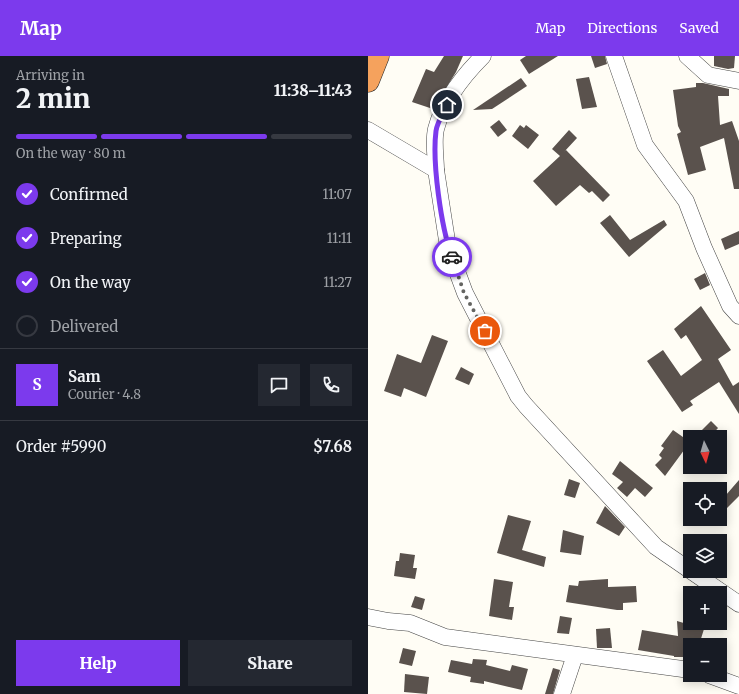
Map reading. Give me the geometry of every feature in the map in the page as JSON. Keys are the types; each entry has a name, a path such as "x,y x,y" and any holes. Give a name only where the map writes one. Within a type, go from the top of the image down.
{"highway":[{"path":"368,81 378,56"}],"street":[{"path":"483,56 468,71 447,105 436,130 436,170 446,238 464,293 518,396 555,439 656,547 739,604"},
{"path":"614,56 645,145 686,201 704,248 730,306 739,316"},
{"path":"687,56 708,74 739,80"},
{"path":"368,130 436,170"},
{"path":"368,617 410,623 445,637 683,669"},
{"path":"562,694 574,655"},
{"path":"727,682 739,686"}],"building":[{"path":"444,56 463,56 456,72 433,109 412,102 426,69 434,72"},
{"path":"526,56 558,56 529,74 520,60"},
{"path":"591,56 605,56 607,64 595,68"},
{"path":"714,56 735,56 734,68 728,69 714,66"},
{"path":"589,77 597,107 582,109 576,79"},
{"path":"521,78 527,86 492,109 473,110"},
{"path":"696,83 703,83 729,89 729,96 718,96 720,125 732,121 739,141 739,189 734,189 724,138 700,147 706,170 688,175 677,134 681,132 678,126 673,90 696,87"},
{"path":"499,120 507,130 498,137 490,127"},
{"path":"520,125 524,128 526,125 539,135 528,149 512,136"},
{"path":"569,130 577,138 564,152 566,150 610,195 603,202 592,191 589,193 580,185 556,206 533,181 560,156 552,149"},
{"path":"610,215 630,240 664,220 667,225 629,257 600,223"},
{"path":"739,231 739,244 725,250 721,239"},
{"path":"705,273 710,285 700,290 694,279"},
{"path":"701,306 731,350 718,359 733,386 739,382 739,414 719,382 690,401 693,405 682,412 647,361 663,350 681,376 702,360 686,335 681,339 674,329"},
{"path":"432,335 448,341 426,397 404,388 401,397 384,391 397,354 421,363"},
{"path":"461,367 474,374 469,385 455,379"},
{"path":"711,421 718,428 716,430 702,430"},
{"path":"673,430 683,437 683,452 665,476 655,465 662,458 659,455 664,448 661,446"},
{"path":"620,461 653,488 645,497 635,488 627,497 617,488 623,482 612,474"},
{"path":"569,479 580,483 575,498 564,495"},
{"path":"739,480 739,496 727,508 727,494"},
{"path":"605,506 625,527 619,536 596,523"},
{"path":"508,515 531,521 522,550 546,557 544,567 497,553"},
{"path":"563,530 584,536 581,555 560,552"},
{"path":"400,553 415,555 413,568 417,568 415,579 394,576 396,561 399,561"},
{"path":"494,579 513,582 509,607 514,607 512,620 489,616"},
{"path":"608,579 608,587 636,586 637,602 623,603 623,610 617,610 566,602 569,585 578,586 579,581"},
{"path":"415,596 425,599 422,610 411,607"},
{"path":"560,616 572,618 569,634 557,633"},
{"path":"677,621 683,623 683,630 704,630 701,638 683,638 683,657 674,657 638,650 642,630 678,636"},
{"path":"610,628 612,648 597,648 596,629"},
{"path":"403,648 416,651 412,666 399,663"},
{"path":"473,659 487,660 486,665 510,671 512,665 528,669 522,690 484,681 484,684 470,682 471,677 448,672 451,660 472,664"},
{"path":"553,668 560,670 553,694 545,694"},
{"path":"405,674 429,677 427,694 404,692"}],"way so far":[{"path":"452,257 464,293 485,331"}],"route":[{"path":"447,105 436,130 436,170 446,238 452,257"}]}
